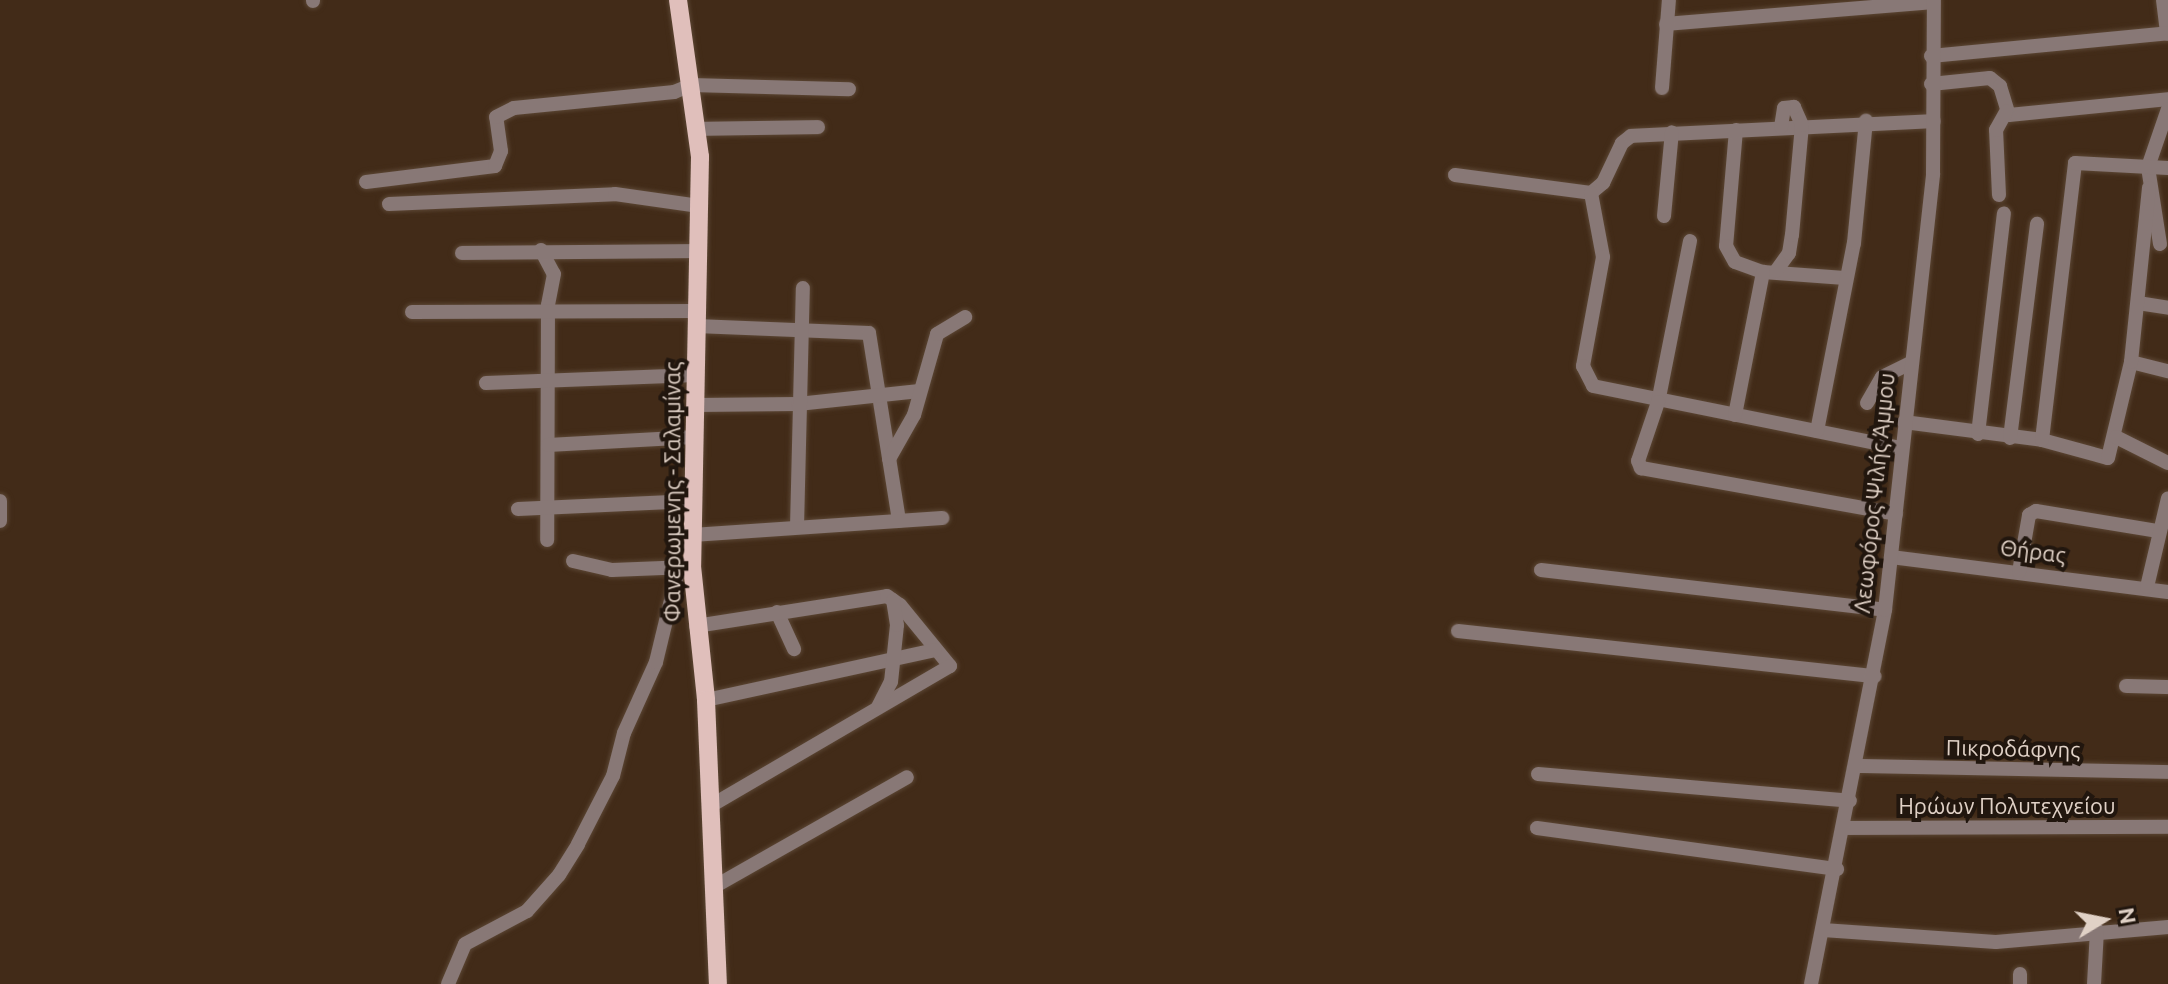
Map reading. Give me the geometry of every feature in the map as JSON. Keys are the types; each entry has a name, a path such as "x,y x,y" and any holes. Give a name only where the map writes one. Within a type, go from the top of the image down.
{"main road":[{"name":"Φανερωμενης - Σαλαμίνας","path":"678,0 697,129 699,206 692,535 686,567 706,700 718,984"}],"street":[{"path":"1662,88 1669,0"},
{"path":"1931,56 2168,34 2163,0"},
{"path":"1666,24 1934,1"},
{"name":"Λεωφόρος Ψιλής Άμμου","path":"1811,984 1837,869 1885,610 1909,364 1933,174 1931,56 1934,1"},
{"path":"1931,84 1990,78 2000,86 2006,112 1996,130 1999,195"},
{"path":"366,182 495,166 501,151 500,111 674,92 691,85 849,89"},
{"path":"2006,112 2168,99"},
{"path":"1455,175 1591,193 1603,183 1625,139 1672,132 1781,127 1781,113 1789,106 1802,125 1789,253 1770,271 1735,415"},
{"path":"1904,422 2042,440 2101,459 2112,453 2131,362 2149,188 2148,167 2168,109"},
{"path":"1817,431 1854,243 1866,121"},
{"path":"1802,125 1934,121"},
{"path":"697,129 818,127"},
{"path":"1736,130 1726,246 1735,262 1770,271 1845,278"},
{"path":"1664,216 1672,132"},
{"path":"2042,440 2061,303 2071,170 2080,161 2168,168"},
{"path":"2142,245 2164,244 2149,188"},
{"path":"1591,193 1603,268 1584,377 1593,386 1658,402 1900,448"},
{"path":"389,204 623,194 699,206"},
{"path":"1978,434 2004,214"},
{"path":"2010,438 2037,224"},
{"path":"1690,241 1658,402 1638,461 1641,468 1896,514"},
{"path":"541,250 553,264 549,314 551,380 547,540"},
{"path":"462,253 697,251"},
{"path":"797,527 803,288"},
{"path":"2138,303 2168,308"},
{"path":"412,312 696,319 802,331 869,333 899,521"},
{"path":"889,460 912,419 937,334 965,317"},
{"path":"2131,362 2168,371"},
{"path":"1867,403 1882,377 1909,364"},
{"path":"486,383 696,375"},
{"path":"695,405 798,404 919,391"},
{"path":"548,445 695,437"},
{"path":"2116,437 2168,463"},
{"path":"2147,587 2168,498"},
{"path":"0,501 0,521"},
{"path":"518,509 693,501"},
{"path":"2019,572 2029,515 2036,511 2158,531"},
{"path":"692,535 942,518"},
{"name":"Θήρας","path":"1891,557 2168,592"},
{"path":"448,984 465,944 527,911 559,875 578,844 613,776 624,733 656,662 686,567 612,570 573,561"},
{"path":"1541,570 1885,610"},
{"path":"696,626 868,598 893,600 950,666 712,805"},
{"path":"878,707 891,682 897,625 893,600"},
{"path":"777,612 794,649"},
{"path":"1458,631 1875,676"},
{"path":"706,700 935,650"},
{"path":"2126,686 2168,687"},
{"name":"Πικροδάφνης","path":"1856,766 2168,772"},
{"path":"1538,774 1850,801"},
{"path":"712,888 907,777"},
{"name":"Ηρώων Πολυτεχνείου","path":"1845,828 2168,827"},
{"path":"1537,828 1837,869"},
{"path":"1823,930 1996,942 2097,930 2168,927"},
{"path":"2094,984 2097,930"}]}
